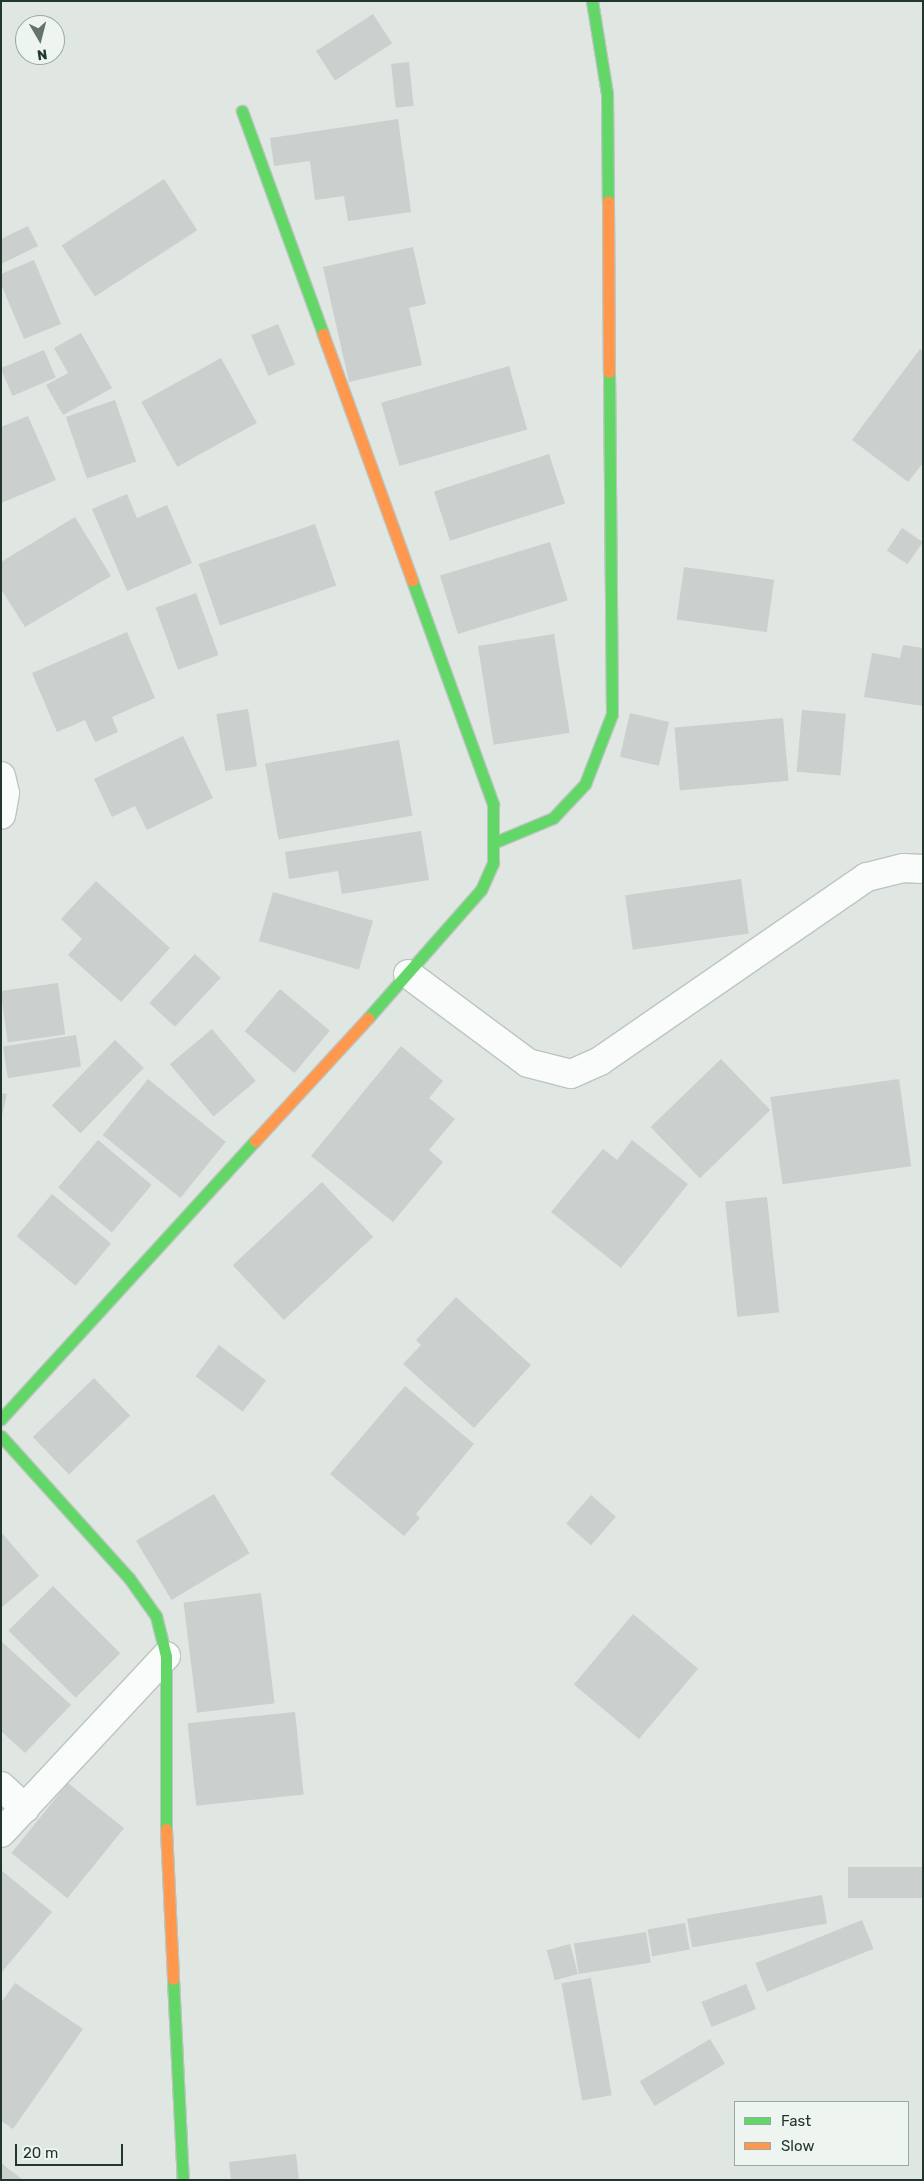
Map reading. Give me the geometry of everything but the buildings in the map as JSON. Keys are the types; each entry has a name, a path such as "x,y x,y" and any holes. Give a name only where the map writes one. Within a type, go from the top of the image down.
{"street":[{"path":"493,843 553,818 585,784 612,714 607,94 592,1"},
{"path":"1,1419 408,974 481,890 493,863 494,804 242,111"},
{"path":"1,776 6,793 1,815"},
{"path":"408,974 528,1063 571,1074 600,1061 867,877 904,868 923,869"},
{"path":"1,1436 129,1578 156,1616 166,1656 166,1817 183,2180"},
{"path":"1,1833 166,1656"},
{"path":"1,1786 25,1808"}],"traffic: fast":[{"path":"592,1 607,94 608,201"},
{"path":"242,111 323,334"},
{"path":"493,843 553,818 585,784 612,714 609,372"},
{"path":"368,1018 481,890 493,863 493,804 412,580"},
{"path":"1,1419 255,1141"},
{"path":"1,1436 129,1578 156,1616 166,1656 166,1829"},
{"path":"173,1979 183,2180"}],"traffic: slow":[{"path":"608,201 609,372"},
{"path":"323,334 412,580"},
{"path":"255,1141 368,1018"},
{"path":"166,1829 173,1979"}]}
